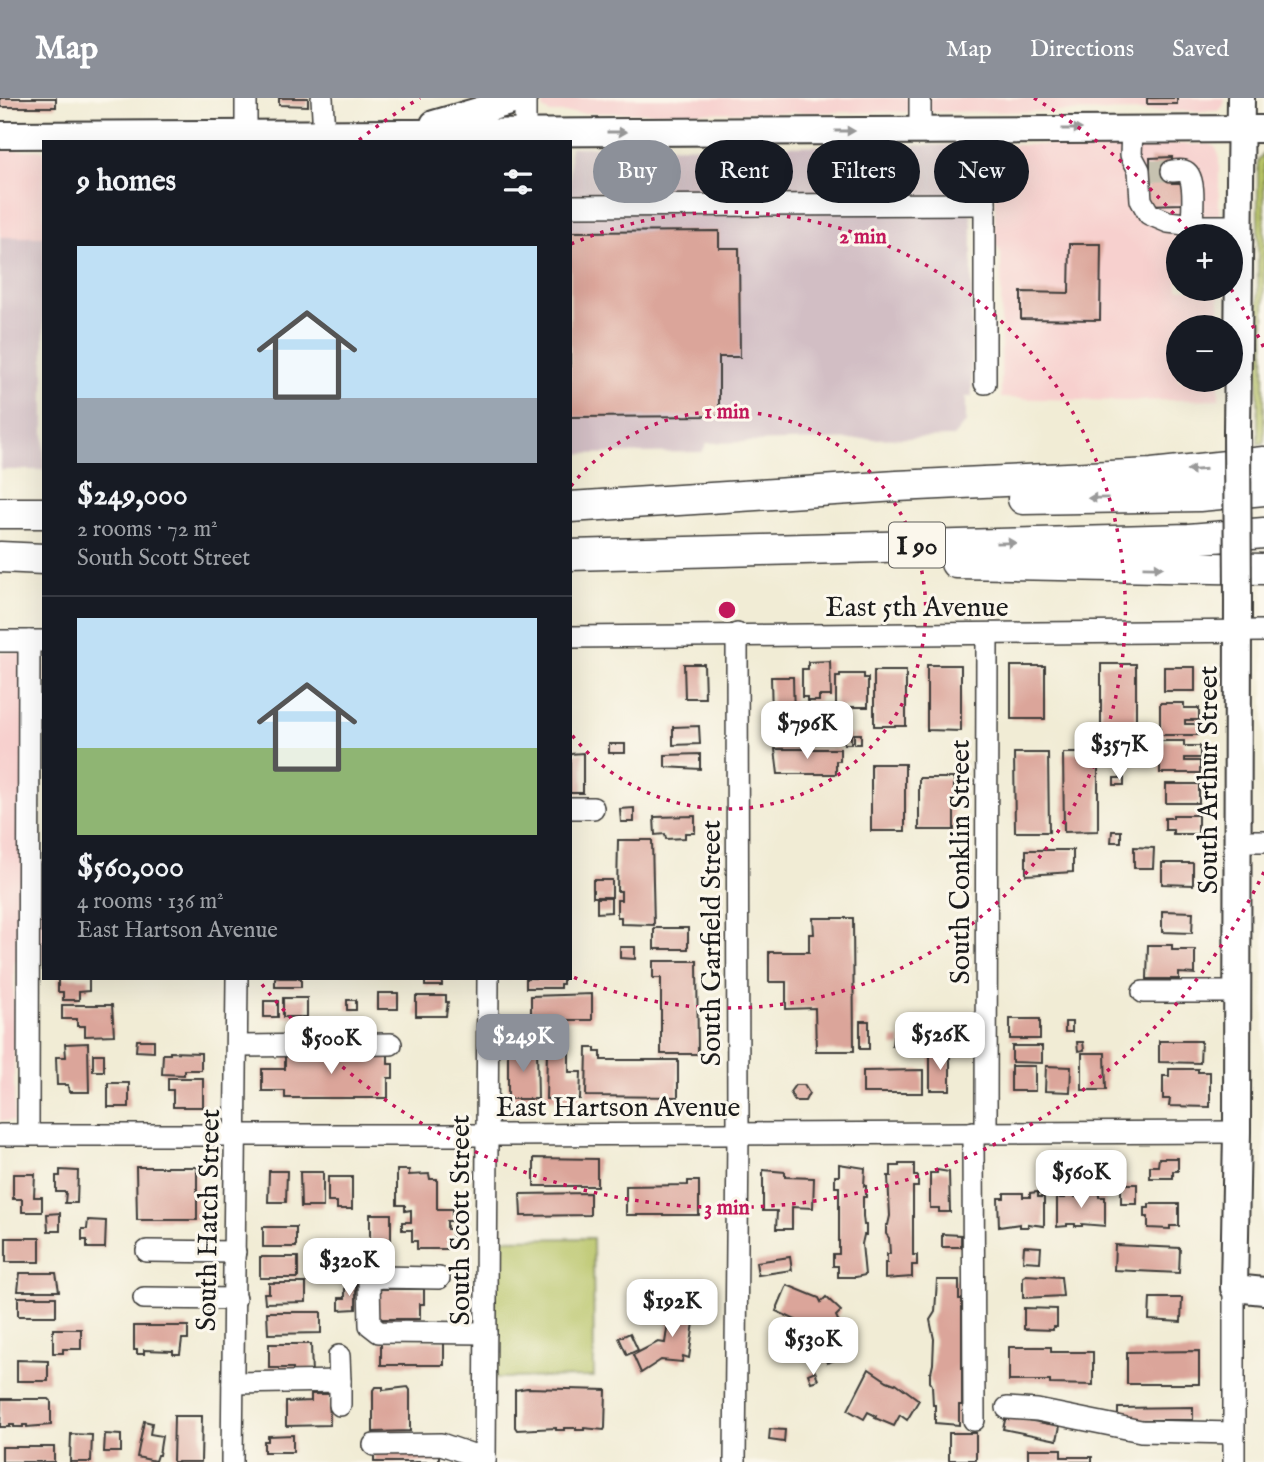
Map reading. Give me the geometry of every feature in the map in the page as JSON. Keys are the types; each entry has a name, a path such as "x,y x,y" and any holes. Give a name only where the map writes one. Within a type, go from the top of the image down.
{"highway":[{"path":"572,508 897,486 1152,474 1264,462"},
{"name":"I 90","path":"572,508 1199,496 1264,490"},
{"path":"0,513 42,513"},
{"name":"I 90","path":"572,555 1189,538 1264,533"},
{"path":"572,555 1264,569"},
{"path":"0,557 42,559"}],"main road":[{"path":"402,133 524,98"},
{"name":"South Arthur Street","path":"1239,224 1252,129 1241,98"},
{"path":"0,135 246,134 329,138 402,133 1252,129"},
{"name":"South Arthur Street","path":"1234,1288 1238,992 1251,841 1251,631 1238,601 1238,301"},
{"path":"1234,1288 1264,1291"}],"street":[{"path":"246,98 246,134"},
{"path":"322,98 329,138"},
{"path":"524,98 524,132"},
{"path":"920,98 920,130"},
{"path":"1132,129 1131,155 1154,171 1184,171 1190,175 1193,187 1192,224"},
{"path":"985,130 985,383"},
{"path":"739,131 741,205"},
{"path":"1154,171 1141,200 1149,214 1168,222 1184,224"},
{"path":"572,206 985,204"},
{"name":"East 5th Avenue","path":"572,637 1251,631"},
{"name":"South Garfield Street","path":"735,1462 738,1133 737,634"},
{"name":"South Conklin Street","path":"974,1420 987,634"},
{"path":"0,641 37,641 28,1135"},
{"path":"572,808 593,808"},
{"name":"South Hatch Street","path":"232,1462 237,980"},
{"name":"South Scott Street","path":"485,1460 488,980"},
{"path":"1143,992 1238,992"},
{"path":"237,1046 391,1044"},
{"name":"East Hartson Avenue","path":"0,1135 1237,1132"},
{"path":"147,1251 235,1252"},
{"path":"439,1278 373,1279 369,1283 370,1325 379,1332 486,1333"},
{"name":"South Arthur Street","path":"1234,1288 1234,1462"},
{"path":"144,1298 235,1299"},
{"path":"339,1356 340,1405"},
{"path":"233,1383 340,1381"},
{"path":"1007,1408 1037,1410 1141,1431 1234,1433"},
{"path":"374,1445 441,1444 485,1460"}],"shaded area":[{"path":"1224,98 1224,105 1219,111 550,113 543,109 544,100"},
{"path":"1210,144 1216,148 1219,155 1219,224 1166,224 1166,301 1219,301 1219,315 1166,315 1166,392 1219,392 1219,399 1125,401 1001,398 1001,252 995,244 995,203 1029,203 1029,145"},
{"path":"920,145 934,145 934,203 969,203 972,224 972,397 966,397 966,422 953,437 707,443 702,452 572,454 572,147 593,147 593,203 681,203 681,146 695,146 695,203 793,203 793,146 807,146 807,203 920,203"},
{"path":"0,150 42,150 42,237 0,237"},
{"path":"0,237 42,237 42,470 0,470"},
{"path":"0,652 42,652 42,734 38,734 38,884 42,884 42,961 14,961 14,1121 0,1121"}],"green space":[{"path":"1264,153 1264,443 1258,444 1258,160"},
{"path":"593,1238 594,1377 495,1378 494,1239"}],"building":[{"path":"0,98 56,98 56,107 0,107"},
{"path":"279,98 308,98 308,106 279,105"},
{"path":"1147,98 1177,98 1177,104 1147,104"},
{"path":"1172,157 1172,183 1182,183 1182,204 1147,205 1147,184 1151,184 1150,158"},
{"path":"719,231 719,248 739,248 740,357 719,357 719,416 572,417 572,232"},
{"path":"1070,244 1101,244 1100,320 1021,319 1021,292 1069,293"},
{"path":"830,661 831,696 819,696 819,701 807,701 807,697 802,697 802,669 808,669 808,662"},
{"path":"684,664 704,664 705,698 685,698"},
{"path":"1101,664 1136,664 1136,730 1101,730"},
{"path":"927,665 961,665 961,731 927,730"},
{"path":"1011,666 1045,666 1045,719 1011,719"},
{"path":"1164,667 1195,667 1195,691 1164,691"},
{"path":"874,671 906,671 906,726 874,726"},
{"path":"840,674 864,674 864,678 868,678 868,707 836,707 836,677 840,677"},
{"path":"771,677 793,677 794,717 772,717"},
{"path":"1160,703 1184,703 1184,708 1199,708 1199,720 1185,720 1185,724 1199,724 1199,735 1160,735"},
{"path":"774,720 783,720 783,728 774,728"},
{"path":"803,721 819,721 819,739 803,740"},
{"path":"699,726 700,744 673,745 673,727"},
{"path":"772,730 793,730 793,743 772,743"},
{"path":"844,734 851,735 851,744 844,744"},
{"path":"854,734 861,734 861,744 854,744"},
{"path":"1160,741 1184,741 1184,746 1200,746 1200,758 1185,758 1185,761 1200,761 1200,773 1160,773"},
{"path":"609,744 625,744 625,753 609,753"},
{"path":"775,749 840,749 840,761 836,761 836,774 778,774"},
{"path":"583,753 583,793 572,793 572,754"},
{"path":"1014,753 1048,753 1049,832 1015,832"},
{"path":"1063,753 1098,753 1098,831 1064,832"},
{"path":"700,754 700,769 665,767 665,755"},
{"path":"871,764 905,764 905,831 871,831"},
{"path":"919,778 954,778 954,830 919,830"},
{"path":"1114,778 1124,778 1124,785 1114,785"},
{"path":"1166,784 1199,784 1199,803 1166,803"},
{"path":"634,808 634,822 621,822 620,809"},
{"path":"1173,815 1198,815 1198,834 1173,834 1173,830 1165,830 1165,818 1173,818"},
{"path":"695,816 695,833 685,833 685,838 666,839 665,834 655,835 654,817"},
{"path":"1112,831 1121,831 1121,842 1111,842"},
{"path":"618,840 652,840 654,925 621,924 621,917 617,917 617,900 621,900 621,891 617,891"},
{"path":"1134,847 1154,848 1153,868 1134,868"},
{"path":"1026,850 1073,850 1073,872 1026,875"},
{"path":"1162,863 1193,863 1193,885 1162,884"},
{"path":"593,880 612,880 612,897 593,897"},
{"path":"597,898 611,898 611,912 597,913"},
{"path":"1162,911 1193,912 1192,933 1162,932"},
{"path":"813,918 853,918 854,1051 816,1051 815,1008 786,1009 786,982 769,982 769,952 809,952 809,934 814,934"},
{"path":"654,928 688,928 688,949 654,949"},
{"path":"1148,945 1172,945 1172,950 1195,950 1195,974 1179,973 1179,979 1147,979"},
{"path":"620,947 635,947 635,959 620,958"},
{"path":"653,961 697,961 698,1054 661,1054 661,978 653,978"},
{"path":"58,980 89,980 89,991 79,992 79,1000 63,1000 63,992 58,992"},
{"path":"275,980 301,980 301,987 275,987"},
{"path":"425,980 442,980 442,986 425,986"},
{"path":"526,980 563,980 560,988 526,988"},
{"path":"378,993 398,993 398,1009 378,1009"},
{"path":"592,994 592,1020 531,1020 531,996"},
{"path":"416,996 446,996 446,1016 416,1016"},
{"path":"283,998 307,998 307,1017 283,1017"},
{"path":"347,1000 356,1000 356,1010 347,1010"},
{"path":"264,1001 278,1001 278,1017 264,1017"},
{"path":"62,1005 112,1005 114,1035 85,1036 85,1026 77,1026 77,1019 62,1019"},
{"path":"1010,1019 1040,1019 1040,1039 1010,1039"},
{"path":"860,1021 869,1021 869,1049 860,1049"},
{"path":"1065,1022 1072,1022 1072,1032 1065,1032"},
{"path":"893,1038 900,1039 900,1047 892,1046"},
{"path":"137,1040 154,1040 154,1052 136,1051"},
{"path":"1159,1041 1201,1041 1200,1063 1159,1062"},
{"path":"1077,1042 1083,1042 1084,1050 1078,1051"},
{"path":"88,1043 89,1092 69,1092 68,1085 57,1085 56,1057 66,1057 65,1044"},
{"path":"1012,1046 1042,1046 1042,1063 1012,1062"},
{"path":"508,1048 537,1048 538,1099 508,1099"},
{"path":"587,1048 595,1048 595,1052 601,1052 601,1060 678,1060 678,1097 586,1096"},
{"path":"547,1049 569,1049 569,1072 581,1072 580,1099 546,1099"},
{"path":"943,1051 950,1051 950,1090 930,1090 930,1055 943,1055"},
{"path":"201,1053 201,1070 184,1070 184,1075 162,1074 163,1054"},
{"path":"1082,1053 1105,1053 1106,1090 1082,1090"},
{"path":"93,1054 104,1054 104,1071 93,1071"},
{"path":"285,1054 388,1054 388,1064 393,1064 393,1078 388,1078 388,1098 285,1098 285,1091 262,1091 262,1069 285,1069"},
{"path":"1011,1066 1035,1066 1035,1091 1011,1091"},
{"path":"1046,1066 1071,1067 1070,1092 1045,1091"},
{"path":"1169,1069 1198,1069 1198,1072 1210,1072 1210,1107 1169,1106 1170,1099 1163,1099 1163,1076 1169,1076"},
{"path":"923,1070 923,1093 863,1093 863,1071"},
{"path":"168,1078 203,1078 203,1107 173,1107 173,1090 168,1090"},
{"path":"108,1083 129,1083 129,1107 108,1107"},
{"path":"795,1085 804,1085 809,1093 805,1101 795,1101 790,1092"},
{"path":"534,1158 597,1159 597,1186 534,1186"},
{"path":"1159,1158 1178,1158 1178,1171 1173,1171 1173,1178 1150,1178 1150,1166 1158,1166"},
{"path":"839,1164 865,1168 866,1197 863,1197 863,1216 866,1235 862,1244 865,1275 856,1277 838,1277 838,1266 833,1266 833,1254 839,1254 839,1187 835,1187 835,1176 839,1176"},
{"path":"914,1164 914,1176 918,1176 918,1187 913,1187 913,1255 917,1255 917,1265 912,1265 912,1277 885,1279 885,1263 887,1254 890,1254 889,1238 886,1234 890,1216 888,1176 891,1176 891,1166"},
{"path":"136,1167 197,1167 197,1220 137,1220"},
{"path":"60,1170 78,1171 77,1203 65,1203 66,1192 56,1192 56,1176 60,1176"},
{"path":"397,1170 409,1170 409,1175 429,1174 430,1179 437,1179 437,1209 452,1209 452,1221 447,1221 447,1229 452,1229 452,1242 447,1242 447,1249 417,1249 417,1241 412,1241 412,1230 402,1230 402,1222 411,1222 411,1210 405,1211 405,1205 397,1205"},
{"path":"763,1170 785,1172 785,1177 814,1178 813,1208 792,1207 792,1229 776,1229 777,1211 763,1211"},
{"path":"937,1170 949,1172 950,1212 939,1212 939,1208 930,1208 930,1173 937,1173"},
{"path":"269,1171 287,1171 286,1202 268,1202"},
{"path":"300,1172 323,1172 323,1207 301,1207"},
{"path":"13,1174 35,1174 34,1197 42,1197 42,1212 22,1212 22,1199 13,1199"},
{"path":"328,1177 352,1177 352,1209 337,1209 337,1202 328,1202"},
{"path":"688,1181 699,1181 699,1215 626,1215 626,1186 688,1185"},
{"path":"1121,1184 1137,1184 1137,1204 1121,1204"},
{"path":"1038,1192 1038,1197 1044,1197 1044,1226 1028,1224 1028,1227 1020,1227 1020,1224 999,1227 998,1198 1004,1198 1004,1193 1023,1193 1023,1197 1030,1197 1030,1193"},
{"path":"1074,1192 1075,1197 1081,1197 1081,1192 1099,1192 1099,1197 1105,1197 1105,1226 1067,1224 1057,1227 1057,1198 1065,1198 1065,1193"},
{"path":"590,1193 590,1215 521,1216 520,1194"},
{"path":"1149,1204 1179,1204 1179,1226 1170,1226 1170,1229 1148,1228 1145,1208 1149,1208"},
{"path":"60,1213 60,1231 48,1231 47,1214"},
{"path":"370,1214 391,1214 391,1243 370,1240"},
{"path":"88,1220 106,1221 105,1248 87,1248 87,1240 82,1240 82,1229 87,1229"},
{"path":"263,1227 296,1227 296,1247 263,1247"},
{"path":"942,1234 961,1235 961,1247 942,1247"},
{"path":"6,1238 40,1238 40,1262 6,1262"},
{"path":"1115,1245 1180,1248 1179,1273 1114,1270"},
{"path":"1024,1246 1041,1247 1040,1262 1023,1261"},
{"path":"331,1251 354,1251 355,1274 332,1275"},
{"path":"260,1257 298,1257 298,1278 260,1278"},
{"path":"790,1257 792,1270 758,1275 756,1262"},
{"path":"20,1273 56,1273 59,1291 18,1291"},
{"path":"1023,1277 1061,1277 1063,1296 1023,1298"},
{"path":"937,1280 959,1280 959,1299 962,1299 962,1405 959,1405 959,1425 935,1423 935,1405 930,1382 934,1339 930,1320 935,1312"},
{"path":"269,1283 306,1283 306,1302 265,1303 264,1293 269,1293"},
{"path":"345,1283 356,1283 356,1309 339,1310 339,1298 345,1298"},
{"path":"787,1285 819,1298 821,1302 826,1297 841,1311 836,1316 853,1353 827,1363 818,1342 798,1321 776,1311"},
{"path":"376,1289 424,1289 420,1319 376,1319"},
{"path":"18,1297 56,1297 56,1316 18,1316"},
{"path":"1150,1298 1182,1298 1181,1322 1149,1320"},
{"path":"682,1299 697,1301 689,1358 683,1356 682,1362 661,1360 641,1373 633,1355 658,1342 665,1343 670,1309 681,1310"},
{"path":"1024,1308 1057,1309 1057,1327 1053,1327 1053,1330 1024,1329"},
{"path":"267,1312 321,1312 321,1333 268,1334"},
{"path":"134,1326 188,1326 188,1339 182,1339 180,1354 173,1354 173,1351 144,1350 144,1354 137,1354 137,1350 134,1350"},
{"path":"53,1329 81,1329 81,1349 63,1349 63,1353 53,1353"},
{"path":"630,1333 638,1350 627,1355 619,1338"},
{"path":"381,1341 444,1341 444,1365 381,1365"},
{"path":"269,1344 311,1344 312,1376 293,1376 293,1368 269,1368"},
{"path":"1009,1347 1051,1347 1051,1352 1093,1352 1093,1385 1009,1381"},
{"path":"1199,1351 1199,1384 1127,1384 1127,1352"},
{"path":"17,1360 48,1361 48,1381 17,1381"},
{"path":"869,1369 887,1381 896,1383 919,1400 907,1420 900,1415 894,1426 868,1412 864,1419 848,1410"},
{"path":"815,1371 818,1380 811,1382 808,1374"},
{"path":"375,1387 383,1387 383,1390 408,1387 410,1431 373,1432"},
{"path":"515,1390 606,1390 604,1430 517,1430"},
{"path":"311,1394 329,1394 330,1425 286,1426 286,1402 311,1401"},
{"path":"1,1399 49,1399 51,1425 0,1427"},
{"path":"1193,1407 1193,1420 1118,1420 1118,1408"},
{"path":"174,1416 202,1416 201,1462 173,1462"},
{"path":"1006,1416 1060,1426 1057,1440 1003,1429"},
{"path":"144,1421 152,1423 150,1434 162,1436 159,1455 155,1461 137,1457"},
{"path":"770,1429 785,1430 784,1442 769,1440"},
{"path":"949,1433 976,1433 976,1460 949,1460"},
{"path":"71,1434 92,1435 91,1462 70,1462"},
{"path":"105,1434 121,1435 121,1452 104,1452"},
{"path":"293,1435 293,1452 264,1452 264,1441 268,1441 268,1436"},
{"path":"2,1447 54,1447 54,1462 2,1462"},
{"path":"1028,1449 1061,1449 1061,1457 1092,1457 1092,1462 1028,1462"},
{"path":"439,1450 439,1462 374,1462 374,1452"}],"tunnel":[{"path":"1151,171 1172,171"}]}
